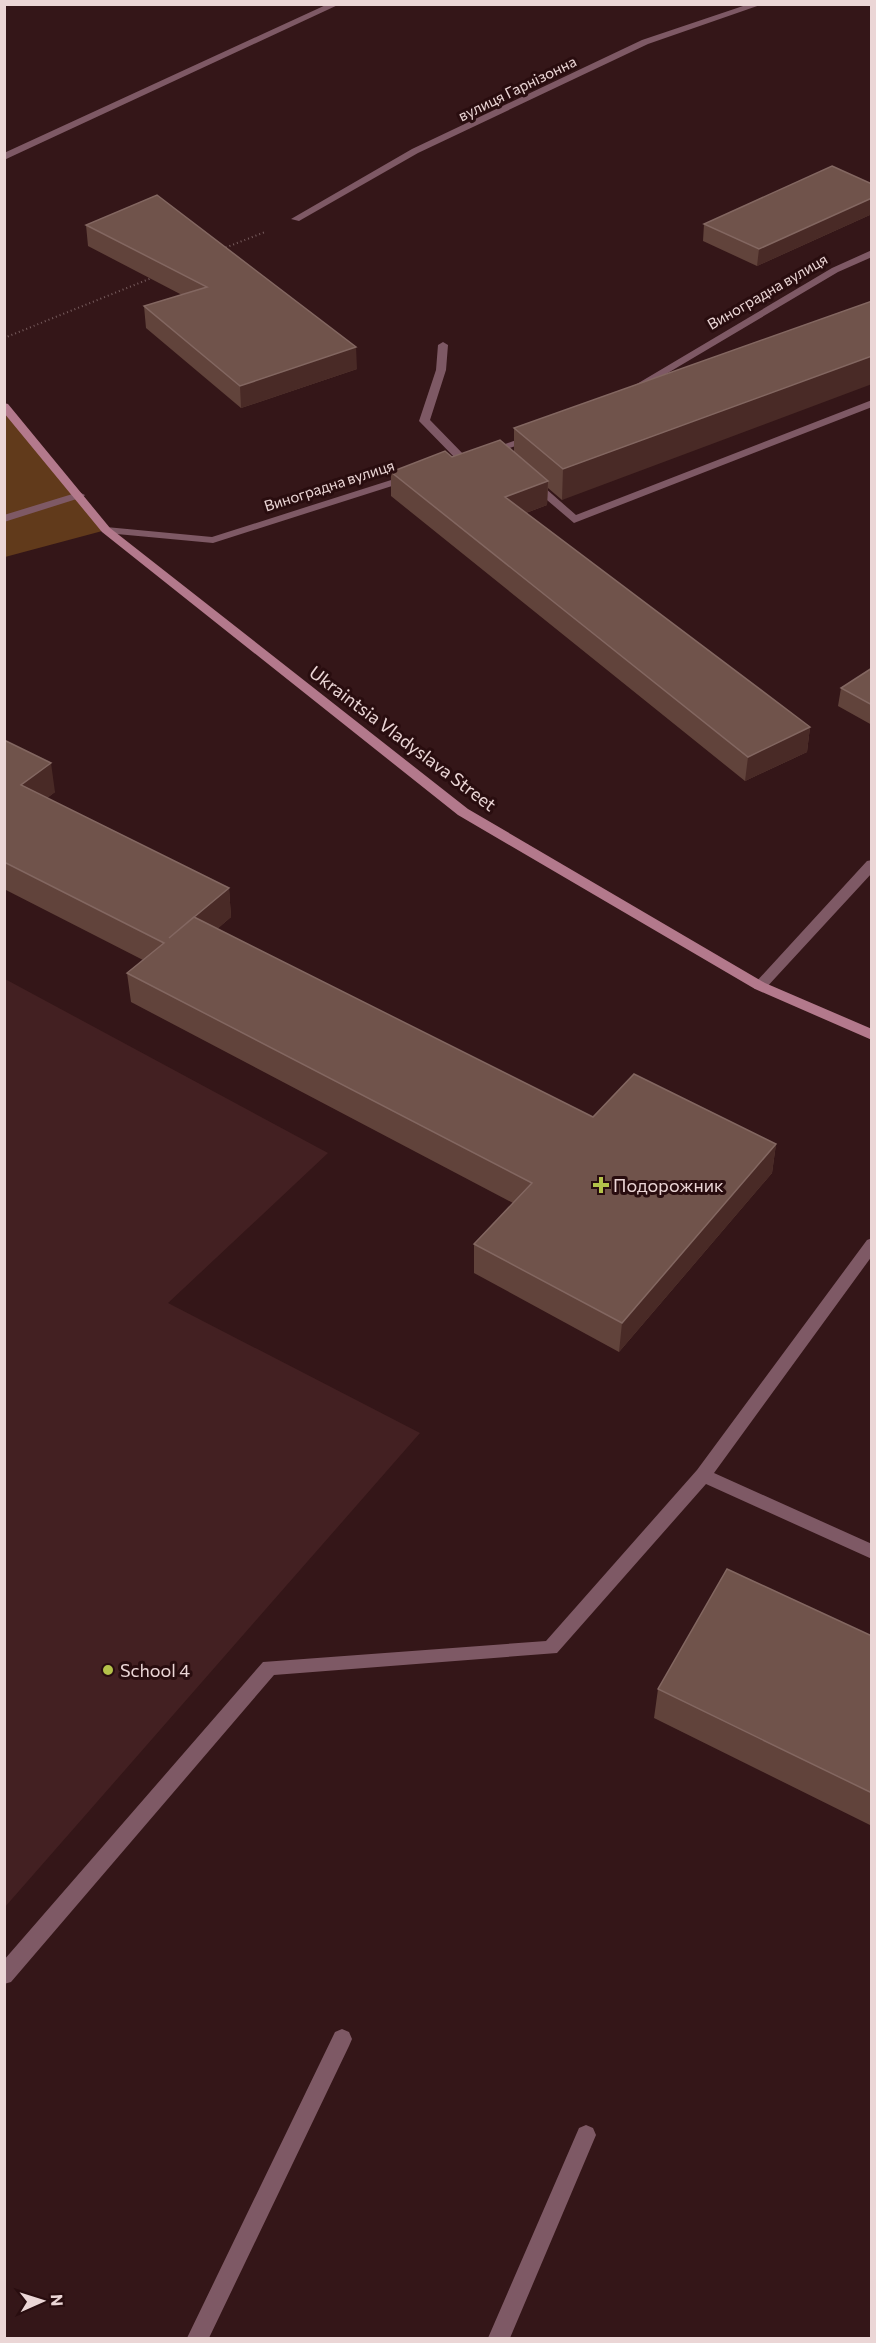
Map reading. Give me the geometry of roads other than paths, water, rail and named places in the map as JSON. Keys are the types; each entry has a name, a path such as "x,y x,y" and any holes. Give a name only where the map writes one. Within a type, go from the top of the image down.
{"main road":[{"name":"Ukraintsia Vladyslava Street","path":"4,406 106,530 463,812 760,986 872,1035"}],"street":[{"path":"4,157 336,4"},
{"name":"вулиця Гарнізонна","path":"296,219 415,151 645,42 759,4"},
{"name":"Виноградна вулиця","path":"615,400 835,270 872,253"},
{"path":"443,345 441,370 424,420 463,460"},
{"path":"521,473 574,520 872,403"},
{"path":"452,463 499,453 545,434"},
{"name":"Виноградна вулиця","path":"106,530 213,540 418,474"},
{"path":"4,519 79,495"},
{"path":"760,986 872,864"},
{"path":"4,1975 269,1668 551,1648 703,1475 872,1244"},
{"path":"703,1475 872,1552"},
{"path":"198,2338 342,2039"},
{"path":"499,2338 585,2135"}],"place":[{"name":"Подорожник","path":"601,1185"},
{"name":"School 4","path":"108,1670"}]}
